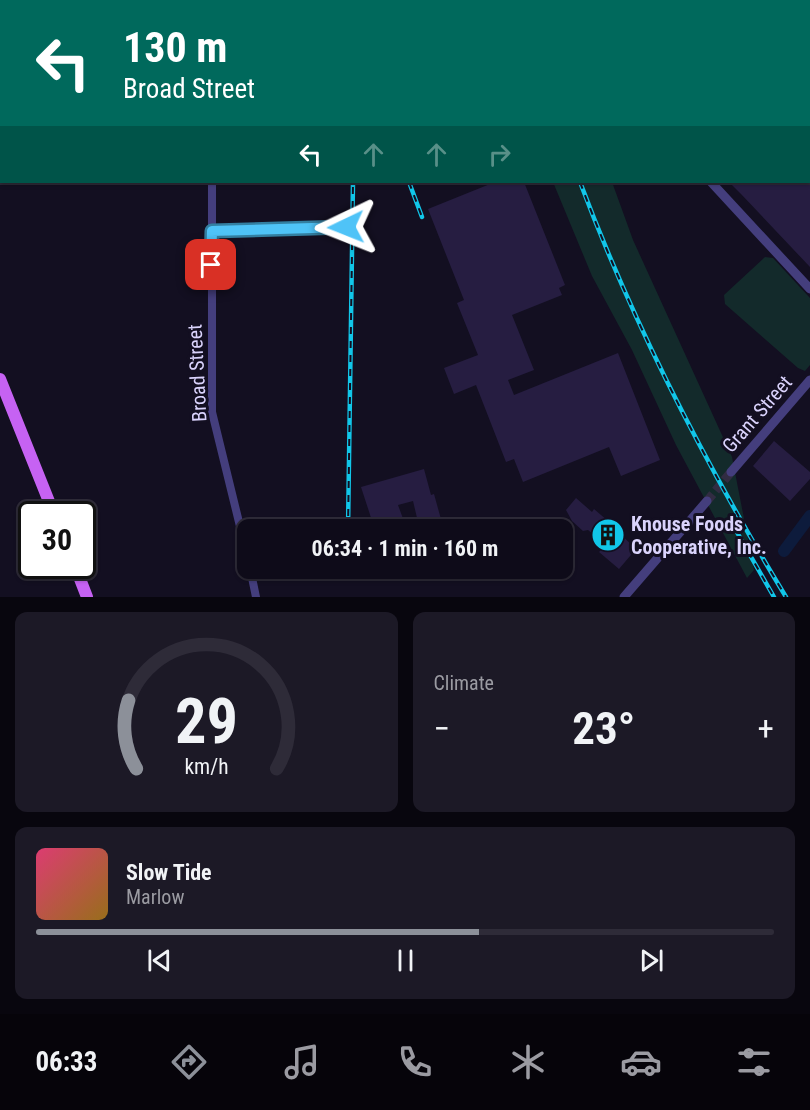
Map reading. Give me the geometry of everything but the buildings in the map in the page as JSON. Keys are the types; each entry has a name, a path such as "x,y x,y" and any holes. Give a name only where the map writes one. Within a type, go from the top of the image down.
{"main road":[{"path":"0,379 49,501"},
{"path":"80,579 87,597"}],"street":[{"name":"Broad Street","path":"212,183 212,412 238,519"},
{"path":"712,183 810,289"},
{"path":"212,231 346,227"},
{"name":"Grant Street","path":"731,472 810,380"},
{"path":"624,597 707,501"},
{"path":"252,579 256,597"}],"green space":[{"path":"553,183 612,183 633,240 732,457 754,570 747,578 676,445 632,350 592,276"},
{"path":"765,257 773,258 810,298 810,365 805,371 798,368 725,304 724,295"}],"waterway":[{"path":"784,551 810,516"}],"tunnel":[{"path":"707,501 731,472"}],"railway":[{"path":"348,519 353,183"},
{"path":"409,183 422,217"},
{"path":"580,183 624,289 673,394 728,497 786,597"},
{"path":"734,527 774,597"}],"place":[{"name":"Knouse Foods Cooperative, Inc.","path":"608,535"}],"route":[{"path":"211,265 212,231 346,227"}]}
